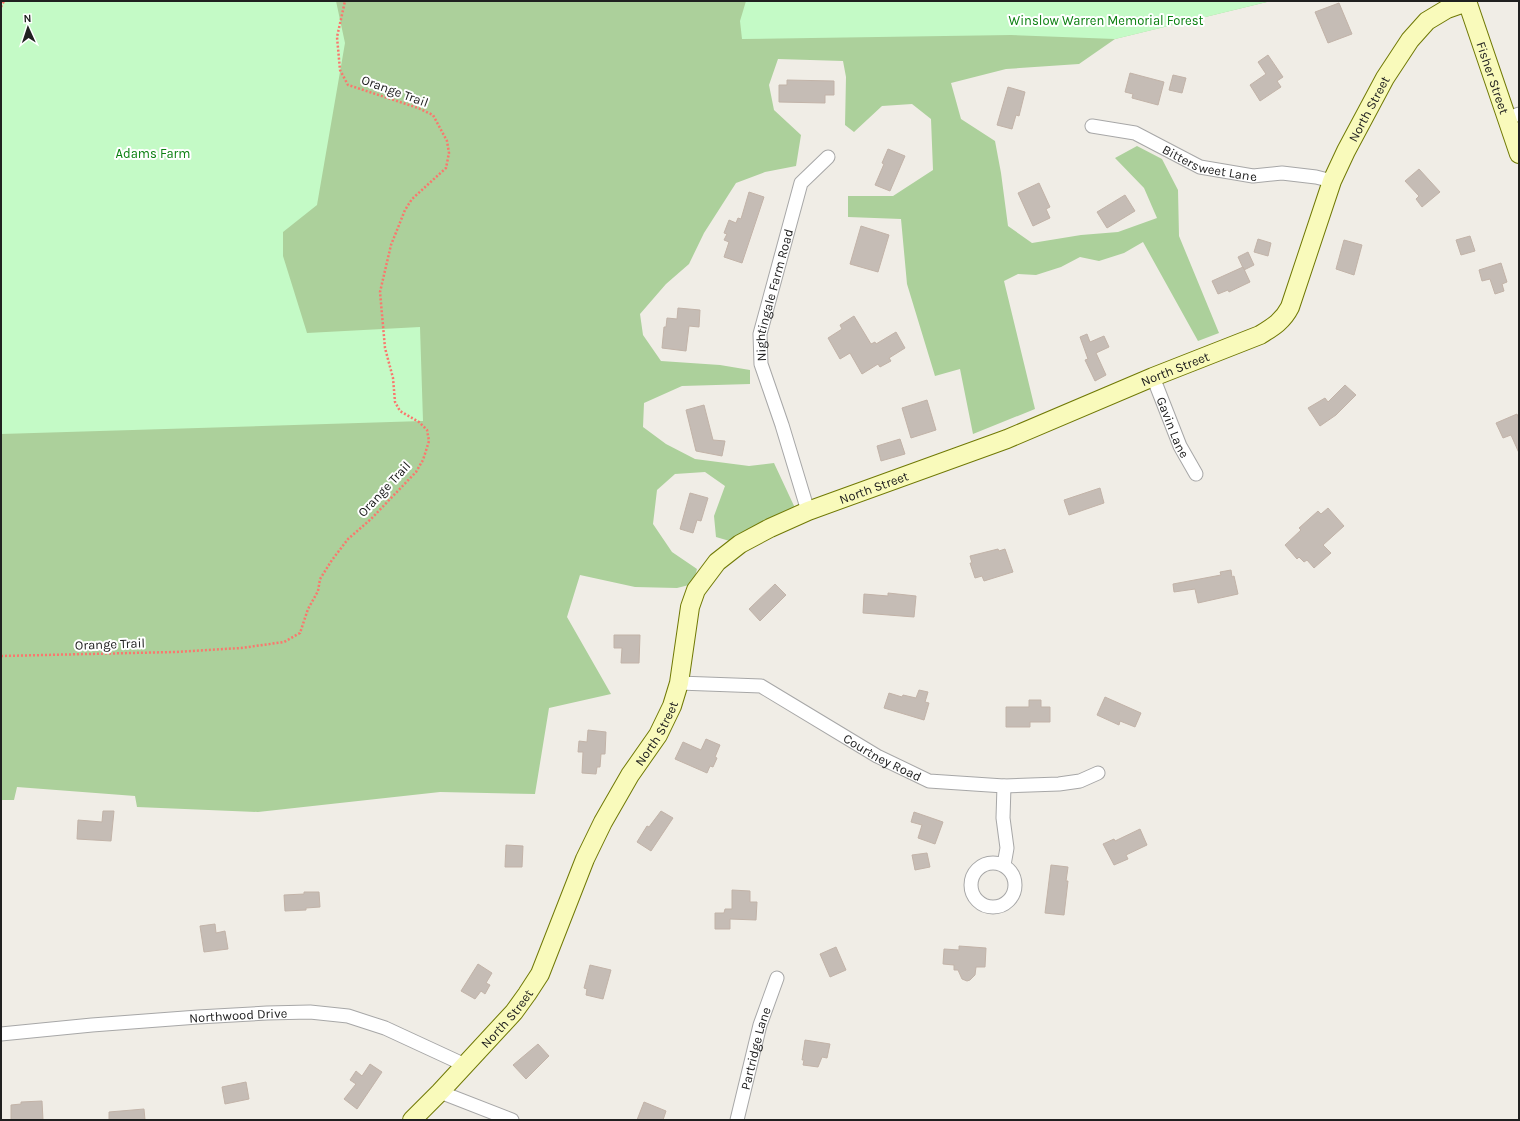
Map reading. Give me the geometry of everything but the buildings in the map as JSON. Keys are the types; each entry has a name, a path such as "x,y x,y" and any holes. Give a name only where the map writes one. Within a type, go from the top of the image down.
{"street":[{"name":"Fisher Street","path":"1467,1 1513,117 1519,154"},
{"name":"North Street","path":"412,1120 514,1012 540,974 585,859 603,822 630,775 658,735 672,706 679,683 690,607 696,590 717,562 740,544 770,528 808,511 1007,439 1153,377 1260,335 1276,326 1286,315 1290,307 1332,181 1346,151 1385,78 1410,40 1427,21 1448,9 1467,1"},
{"name":"Bittersweet Lane","path":"1092,126 1135,133 1200,167 1253,176 1282,173 1316,177 1332,181"},
{"name":"Nightingale Farm Road","path":"808,511 782,425 760,364 760,334 801,183 828,157"},
{"name":"Gavin Lane","path":"1153,377 1180,446 1196,474"},
{"name":"Courtney Road","path":"679,683 761,686 877,756 929,781 1004,786 1069,783 1080,781 1098,773"},
{"path":"1004,786 1003,818 1007,848 1004,865"},
{"name":"Partridge Lane","path":"737,1120 760,1026 777,978"},
{"name":"Northwood Drive","path":"1,1034 92,1025 267,1012 310,1012 348,1016 385,1028 465,1065"},
{"path":"440,1092 512,1120"}],"path":[{"path":"1,7 4,1"},
{"name":"Orange Trail","path":"1,656 175,652 240,648 284,642 300,633 308,609 318,591 320,579 348,539 397,493 416,472 423,460 429,441 426,430 419,422 400,411 395,402 392,378 385,348 380,292 391,245 405,210 412,199 446,168 450,153 447,141 433,115 418,108 348,85 340,70 337,37 345,1"}],"green space":[{"path":"1,1 1271,1 1115,39 1079,64 1006,69 951,83 961,119 995,141 1008,226 1032,243 1081,235 1118,232 1157,218 1144,188 1115,158 1137,146 1162,159 1178,190 1179,236 1219,333 1198,341 1143,242 1124,253 1099,261 1080,257 1061,267 1036,275 1018,274 1004,281 1035,409 973,434 960,369 935,376 907,284 901,219 848,217 848,196 893,196 933,170 931,119 912,104 882,106 854,132 845,125 846,77 843,61 778,59 769,85 774,110 801,135 796,166 765,172 736,183 704,233 689,264 666,284 640,314 643,335 661,361 720,365 750,370 750,384 682,386 644,403 643,427 666,444 695,459 749,466 774,463 795,508 733,542 716,537 714,516 725,486 705,472 675,474 657,490 653,524 672,552 697,569 693,584 677,588 635,587 580,575 567,617 611,694 549,708 535,794 440,792 258,812 137,807 135,796 17,787 14,800 1,800"},
{"name":"Adams Farm","path":"1,1 336,1 345,43 317,205 283,232 283,256 307,333 420,327 423,421 1,434"},
{"name":"Winslow Warren Memorial Forest","path":"746,1 1271,1 1115,39 1011,35 742,39 740,21"}]}
